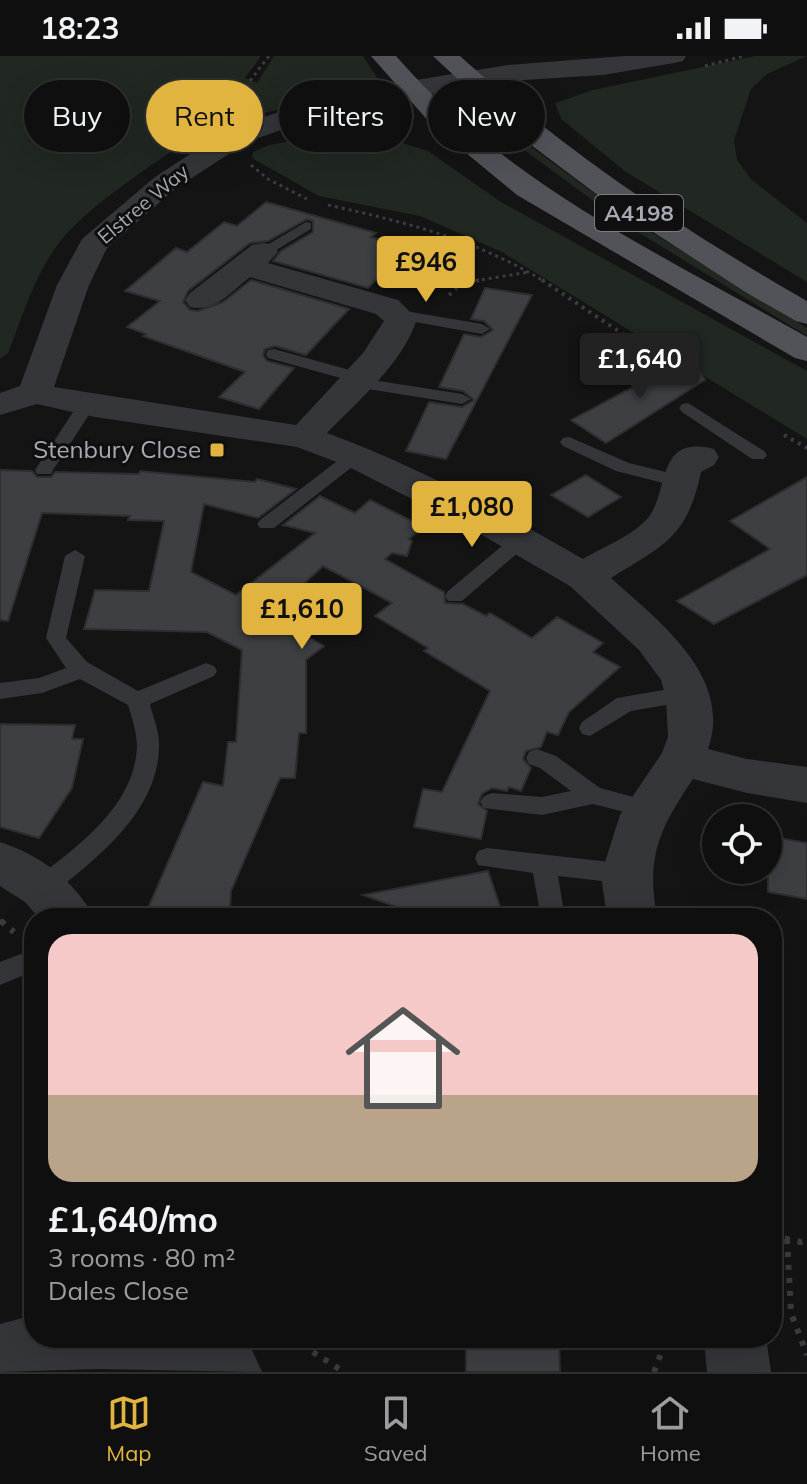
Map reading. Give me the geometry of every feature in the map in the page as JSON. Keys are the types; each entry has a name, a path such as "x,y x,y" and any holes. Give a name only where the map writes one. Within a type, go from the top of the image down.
{"main road":[{"name":"A4198","path":"383,56 428,85"},
{"path":"418,56 435,80"},
{"name":"A4198","path":"445,56 446,80"},
{"name":"A4198","path":"545,144 635,210 807,314"},
{"name":"A4198","path":"491,152 514,180 807,351"}],"street":[{"name":"Elstree Way","path":"490,56 616,65"},
{"name":"Elstree Way","path":"545,81 674,56"},
{"name":"Elstree Way","path":"263,125 292,117 428,98"},
{"name":"Elstree Way","path":"17,398 93,245 136,205 210,152"},
{"path":"201,300 253,259 374,302 399,315 401,324 397,332 304,437"},
{"path":"17,398 87,404 304,437 355,456 522,539 584,577 669,657 687,694 690,737 682,759 648,809 637,834 628,874 631,908"},
{"path":"584,577 659,530 705,460"},
{"path":"682,759 747,776 807,785"},
{"path":"0,861 55,903"},
{"path":"0,1355 28,1348"},
{"path":"162,1348 230,1372"},
{"path":"736,1348 739,1372"}],"lane":[{"path":"253,259 306,226"},
{"path":"399,315 482,329"},
{"path":"274,354 356,380 462,399"},
{"path":"44,470 87,404"},
{"path":"688,408 705,460"},
{"path":"569,442 617,468 758,455"},
{"path":"267,524 355,456"},
{"path":"455,596 522,539"},
{"path":"75,556 58,618 56,638 60,648 94,678 138,700 206,671"},
{"path":"1,691 42,685 84,669"},
{"path":"590,728 625,704 687,694"},
{"path":"55,903 130,803 148,749 138,700"},
{"path":"537,758 548,762 593,795 648,809"},
{"path":"492,802 542,806 593,795"},
{"path":"487,858 628,874"},
{"path":"545,864 550,908"},
{"path":"0,974 24,964"}],"path":[{"path":"250,80 269,56"},
{"path":"231,152 242,157 268,179 313,202 437,229 529,272 647,354 701,386"},
{"path":"399,315 431,312 462,283 529,272"},
{"path":"780,433 807,448"},
{"path":"782,1238 807,1240"},
{"path":"787,1239 789,1308 796,1336 807,1355"},
{"path":"307,1348 344,1372"},
{"path":"654,1372 663,1348"}],"shaded area":[{"path":"0,56 261,56 245,78 250,80 146,80 146,152 171,152 118,189 83,218 56,247 34,285 8,353 0,359"},
{"path":"274,56 363,56 378,79 279,80 279,109 263,113 263,80 259,80"},
{"path":"755,56 807,56 767,74 751,89 734,140 737,160 751,179 807,223 807,282 626,172 561,119 555,103 593,90"},
{"path":"279,143 279,152 412,152 412,146 428,151 501,202 807,371 807,439 502,252 420,216 319,196 252,158 253,152 263,152 263,148"},
{"path":"527,152 538,152 625,216 807,328 807,336 625,224"}],"building":[{"path":"266,202 376,233 371,237 423,252 390,281 379,277 368,288 273,261 281,251 313,232 313,221 307,219 268,241 250,243 188,291 183,302 190,310 198,311 223,302 251,280 349,309 306,355 275,346 265,349 263,355 267,361 294,368 259,409 219,397 245,372 143,336 146,334 127,327 160,301 125,291 176,248 187,252 224,222 237,226"},
{"path":"485,288 532,295 446,459 406,451 429,402 462,407 474,400 463,391 439,387 464,334 481,337 493,330 484,321 471,319"},
{"path":"691,356 705,380 606,443 571,420"},
{"path":"0,470 32,471 37,477 51,477 55,472 139,474 140,471 255,482 257,479 296,489 258,518 204,504 191,572 236,595 315,533 283,525 320,496 355,513 370,500 424,527 409,539 412,541 407,556 392,553 385,559 444,592 445,603 463,604 486,616 490,613 532,638 557,617 603,643 593,652 620,667 569,712 558,735 547,732 541,747 526,751 523,759 531,768 521,791 509,787 507,791 492,788 482,794 478,804 487,811 481,839 414,827 423,789 442,792 490,691 424,651 428,648 375,616 392,603 323,566 271,615 324,646 306,660 306,733 299,733 295,778 280,778 231,891 230,908 148,908 203,782 223,786 228,742 236,742 242,650 207,632 84,629 95,590 149,591 164,521 128,520 130,516 42,513 8,621 0,620"},
{"path":"586,475 621,497 588,517 551,495"},
{"path":"807,477 807,575 714,624 677,601 770,549 730,521"},
{"path":"0,724 75,725 72,739 83,739 72,788 39,838 0,827"},
{"path":"782,839 807,843 807,899 768,892 768,884 782,884"},
{"path":"488,871 501,908 400,908 363,895"},
{"path":"466,1348 559,1348 560,1372 466,1372"}],"place":[{"name":"Stenbury Close","path":"217,450"}]}
